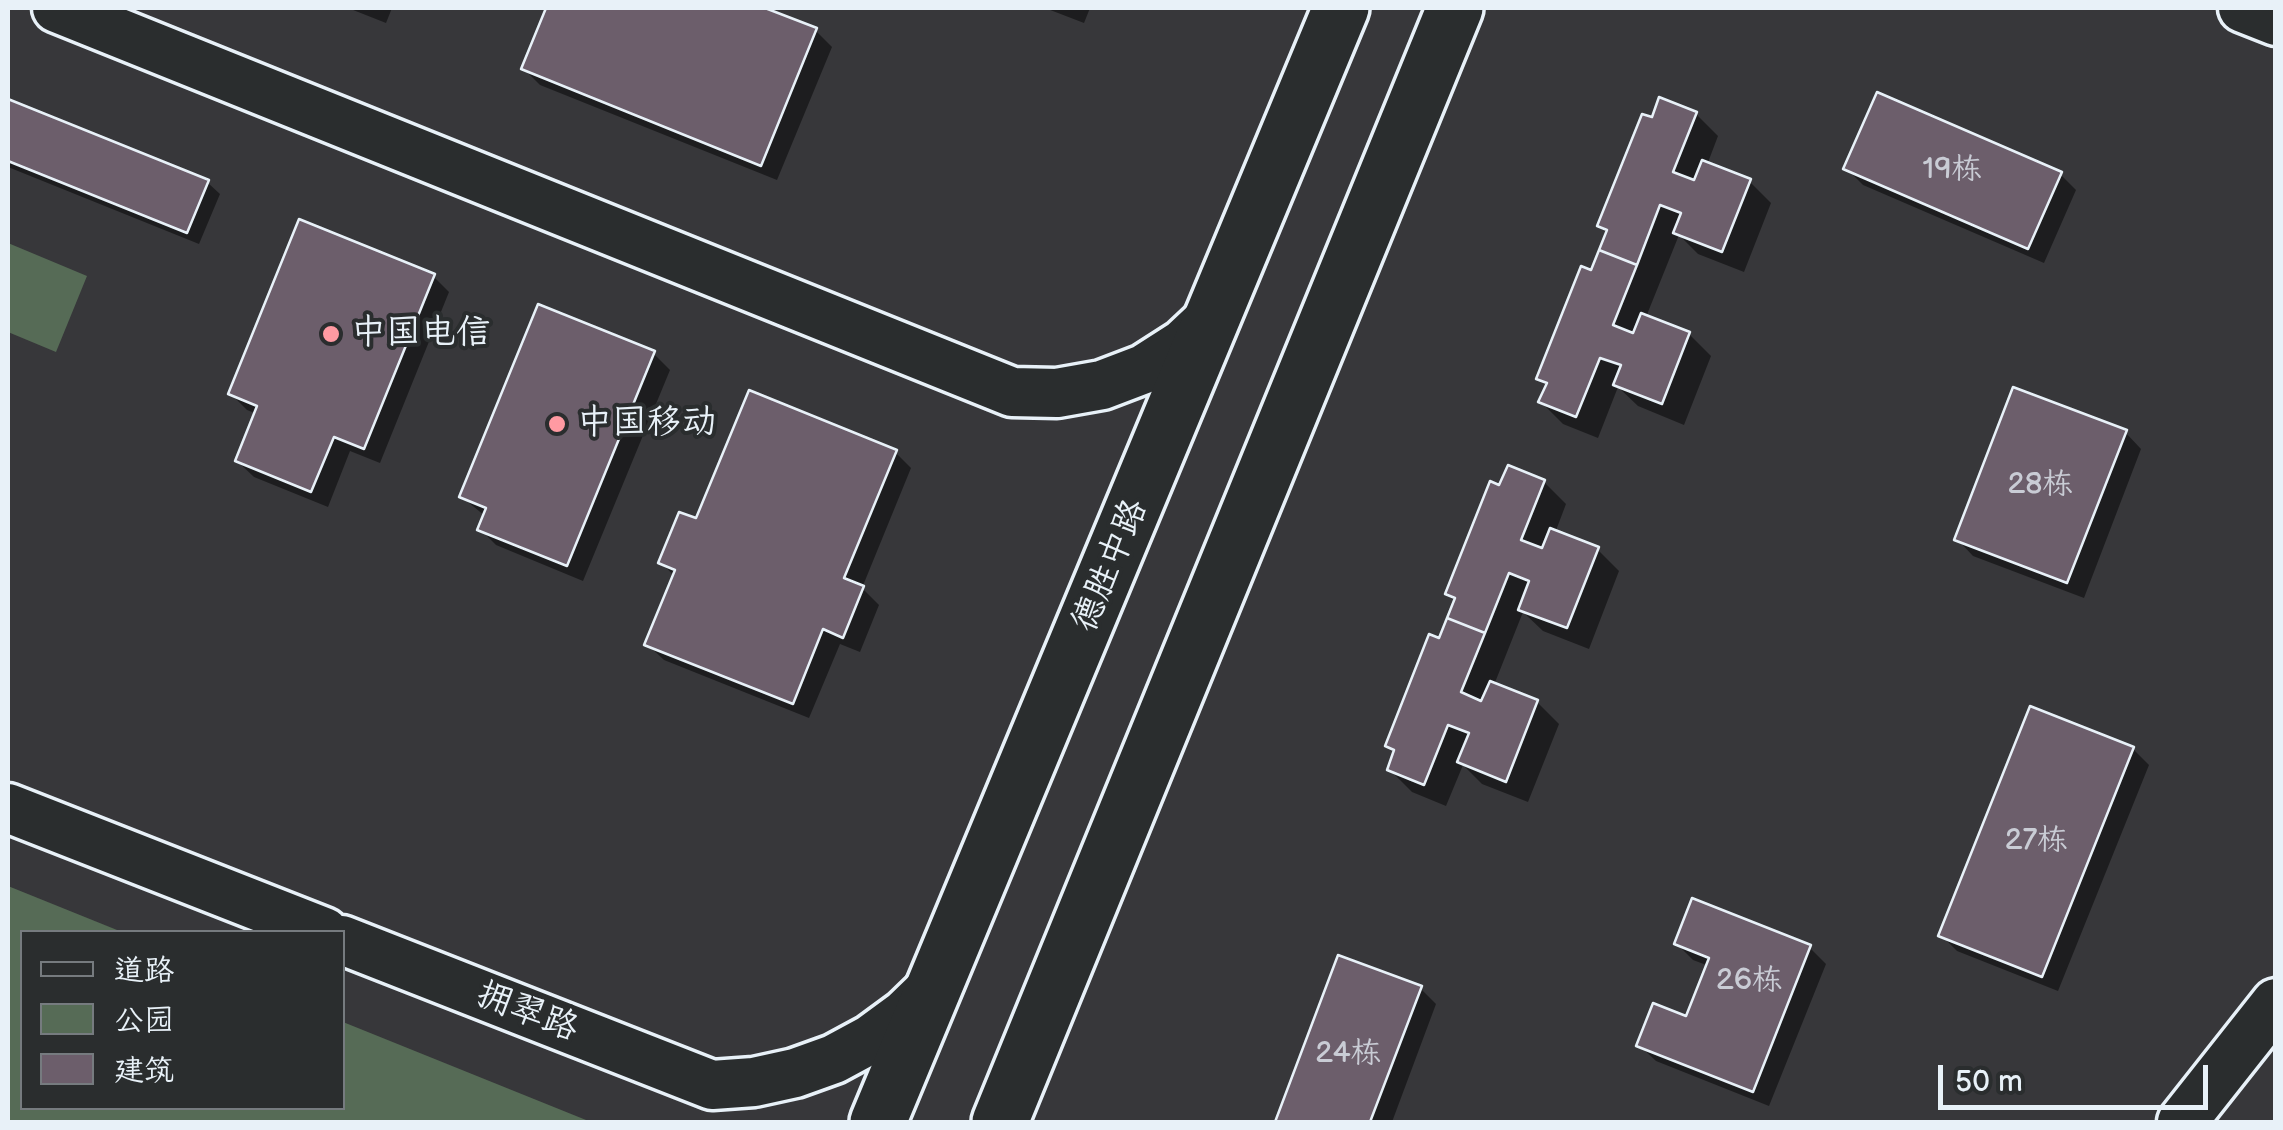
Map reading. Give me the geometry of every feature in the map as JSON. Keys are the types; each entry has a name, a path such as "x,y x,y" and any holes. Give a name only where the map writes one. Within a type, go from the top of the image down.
{"main road":[{"name":"德胜中路","path":"878,1122 1341,8"},
{"path":"1009,1116 1455,8"}],"street":[{"path":"58,8 1012,392 1057,392 1102,385 1183,344 1216,314"},
{"path":"2243,8 2276,21"},
{"path":"8,808 319,930"},
{"name":"拥翠路","path":"345,941 724,1104"},
{"path":"724,1104 754,1082 834,1059 871,1039 906,1014 936,985"},
{"path":"2182,1122 2276,1003"}],"green space":[{"path":"8,243 87,276 56,352 8,332"},
{"path":"8,886 117,930 20,930 20,1110 345,1110 345,1023 591,1122 8,1122"}],"building":[{"path":"546,8 765,8 817,28 761,166 521,69"},
{"path":"1877,92 2062,172 2028,249 1843,169"},
{"path":"1659,97 1697,112 1673,172 1694,180 1702,160 1751,179 1722,252 1673,233 1681,213 1660,205 1637,265 1599,250 1607,230 1597,226 1642,114 1652,117"},
{"path":"8,99 209,180 187,233 8,161"},
{"name":"中国电信","path":"299,219 435,274 364,449 334,437 311,492 235,461 257,406 228,394"},
{"path":"1599,250 1637,265 1613,325 1633,333 1641,313 1690,332 1662,404 1613,385 1621,365 1600,358 1576,417 1538,402 1547,383 1536,379 1581,266 1591,270"},
{"name":"中国移动","path":"538,304 655,351 567,566 477,530 486,508 459,497"},
{"path":"2013,387 2127,430 2067,583 1954,540"},
{"path":"749,390 897,450 844,578 864,586 843,638 823,629 793,704 644,645 675,570 658,563 679,512 696,518"},
{"path":"1508,465 1545,480 1521,540 1542,548 1550,528 1599,547 1567,628 1518,610 1529,581 1509,573 1485,633 1447,618 1455,598 1445,594 1490,481 1499,485"},
{"path":"1447,618 1485,633 1461,692 1481,701 1490,681 1538,700 1506,782 1457,762 1469,733 1448,725 1424,785 1387,770 1394,750 1385,746 1429,634 1439,638"},
{"path":"2030,706 2134,747 2042,977 1938,936"},
{"path":"1692,898 1811,945 1753,1092 1636,1046 1653,1003 1686,1016 1709,958 1674,944"},
{"path":"1338,955 1422,986 1370,1122 1275,1122"}],"place":[{"name":"中国电信","path":"331,334"},
{"name":"中国移动","path":"557,424"}]}
